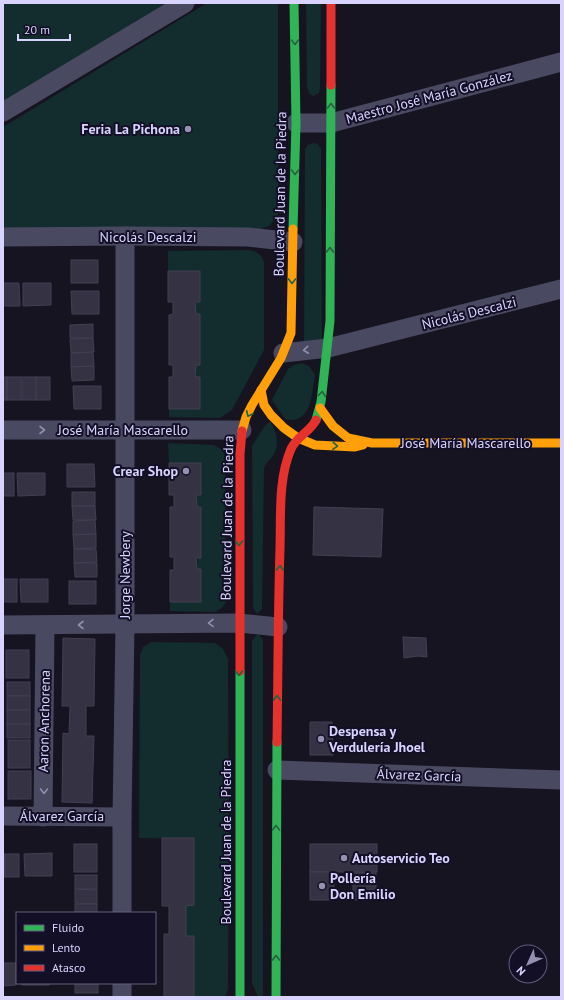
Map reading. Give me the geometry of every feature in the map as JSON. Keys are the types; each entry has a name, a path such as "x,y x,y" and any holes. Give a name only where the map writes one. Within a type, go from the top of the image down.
{"main road":[{"name":"Boulevard Juan de la Piedra","path":"240,997 240,454 242,430 247,417 283,353 291,333 296,124 294,3"},
{"path":"276,997 276,770 282,490 284,471 291,451 298,438 303,436 316,422 320,408 328,348 330,321 331,3"},
{"path":"261,390 264,405 271,415 284,428 298,438 315,445 355,447 372,443"},
{"path":"320,408 333,426 348,438 372,443"},
{"name":"José María Mascarello","path":"372,443 561,443"}],"street":[{"path":"3,112 185,3"},
{"name":"Maestro José María González","path":"296,124 331,123 561,62"},
{"name":"Jorge Newbery","path":"122,912 125,625 125,236"},
{"name":"Nicolás Descalzi","path":"3,237 248,237 293,242"},
{"name":"Nicolás Descalzi","path":"283,353 328,348 561,289"},
{"name":"José María Mascarello","path":"3,430 242,430"},
{"path":"3,625 45,626 239,623 278,627"},
{"name":"Aaron Anchorena","path":"43,817 45,626"},
{"name":"Álvarez García","path":"276,770 561,780"},
{"name":"Álvarez García","path":"3,816 122,817"},
{"path":"122,984 122,997"}],"green space":[{"path":"3,3 171,3 3,102"},
{"path":"207,3 278,3 278,215 269,226 257,230 3,231 3,127"},
{"path":"306,3 321,3 320,88 319,93 313,96 307,88"},
{"path":"313,143 318,144 321,149 322,342 304,346 305,149 308,145"},
{"path":"248,250 258,253 264,262 264,350 232,410 220,418 169,417 169,409 200,409 200,377 195,377 196,365 200,365 200,315 196,314 195,302 200,302 200,271 168,271 168,251"},
{"path":"302,363 309,366 315,375 309,406 306,413 301,417 294,420 285,419 272,400 288,369 294,365"},
{"path":"270,421 274,429 277,446 274,454 264,469 262,609 257,614 253,608 252,446 264,427"},
{"path":"168,443 214,445 221,449 225,455 226,602 222,608 215,612 170,611 170,602 201,602 201,569 197,569 201,507 197,507 196,495 201,495 201,463 169,463"},
{"path":"258,633 263,640 263,997 258,997 252,983 252,641"},
{"path":"151,642 215,643 223,649 228,659 228,989 225,997 194,997 194,936 186,936 186,906 194,905 194,839 139,838 140,655 143,647"}],"building":[{"path":"71,260 98,260 98,283 71,283"},
{"path":"168,271 200,271 200,302 195,302 196,314 200,314 200,365 196,365 195,377 200,377 200,409 169,409 169,377 173,377 173,365 169,365 169,315 173,314 173,302 168,302"},
{"path":"3,283 19,283 20,306 3,306"},
{"path":"23,283 51,283 51,305 23,306"},
{"path":"71,291 99,291 99,314 72,314"},
{"path":"93,324 93,338 70,338 70,325"},
{"path":"93,338 94,352 71,353 70,339"},
{"path":"93,352 94,366 71,367 71,353"},
{"path":"94,366 94,380 72,381 71,367"},
{"path":"3,377 7,377 7,400 3,400"},
{"path":"7,377 21,377 21,400 7,400"},
{"path":"22,377 36,377 36,400 22,400"},
{"path":"36,377 50,377 50,400 36,400"},
{"path":"73,386 101,386 101,409 74,409"},
{"path":"169,463 201,463 201,495 196,495 197,507 201,507 201,558 196,558 197,569 201,569 201,602 170,602 170,570 174,570 174,557 170,557 170,507 174,507 174,495 169,495"},
{"path":"67,464 94,464 95,487 67,487"},
{"path":"3,473 14,473 14,496 3,496"},
{"path":"17,473 45,473 45,495 18,496"},
{"path":"72,492 95,492 95,506 72,506"},
{"path":"72,506 95,506 96,520 73,520"},
{"path":"314,507 383,509 381,557 313,555"},
{"path":"95,520 96,534 73,535 73,521"},
{"path":"96,534 96,548 74,549 73,535"},
{"path":"74,549 96,549 97,562 74,563"},
{"path":"74,563 97,563 97,577 75,577"},
{"path":"3,579 17,579 17,602 3,602"},
{"path":"20,579 48,579 48,602 21,602"},
{"path":"69,581 96,581 96,604 69,604"},
{"path":"403,637 426,638 427,657 418,656 404,658"},
{"path":"63,638 95,639 94,706 86,706 86,736 94,736 92,803 62,802 63,733 69,734 70,706 62,706"},
{"path":"6,650 29,650 29,678 6,678"},
{"path":"7,682 30,682 30,696 7,696"},
{"path":"7,696 30,696 30,710 7,710"},
{"path":"7,710 30,710 30,724 7,724"},
{"name":"Despensa y Verdulería Jhoel","path":"310,722 332,722 333,755 310,755"},
{"path":"7,724 30,724 30,738 7,738"},
{"path":"8,740 30,740 30,768 8,768"},
{"path":"8,771 31,771 31,799 8,799"},
{"path":"162,838 194,838 194,905 186,906 186,936 194,936 194,997 164,997 164,934 169,934 169,906 162,906"},
{"path":"74,844 97,844 97,872 74,872"},
{"name":"Autoservicio Teo","path":"310,844 377,844 377,872 310,872"},
{"path":"52,853 52,876 25,876 24,854"},
{"path":"3,854 5,854 5,877 3,877"},
{"path":"5,854 19,854 19,877 5,877"},
{"name":"Pollería Don Emilio","path":"310,872 334,872 334,900 310,900"},
{"path":"353,872 376,873 376,900 353,900"},
{"path":"75,875 97,875 97,889 75,889"},
{"path":"75,889 97,890 97,904 75,903"},
{"path":"75,904 97,904 97,912 75,912"},
{"path":"3,963 16,963 16,985 3,986"},
{"path":"22,984 49,984 49,985"},
{"path":"75,984 98,984 98,993 75,993"}],"traffic: fast":[{"path":"293,229 296,123 294,3"},
{"path":"316,420 321,402 330,321 331,85"},
{"path":"240,671 240,997"},
{"path":"276,997 277,742"}],"traffic: slow":[{"path":"242,431 246,417 281,358 291,333 293,229"},
{"path":"261,390 264,405 271,415 284,428 298,438 315,445 355,447 363,445"},
{"path":"320,408 333,426 348,438 372,443 561,443"}],"traffic: jam":[{"path":"331,3 331,85"},
{"path":"277,742 280,511 282,485 291,449 316,420"},
{"path":"240,671 240,454 242,431"}],"place":[{"name":"Feria La Pichona","path":"188,129"},
{"name":"Crear Shop","path":"186,471"},
{"name":"Despensa y Verdulería Jhoel","path":"321,739"},
{"name":"Autoservicio Teo","path":"344,858"},
{"name":"Pollería Don Emilio","path":"322,886"}]}
